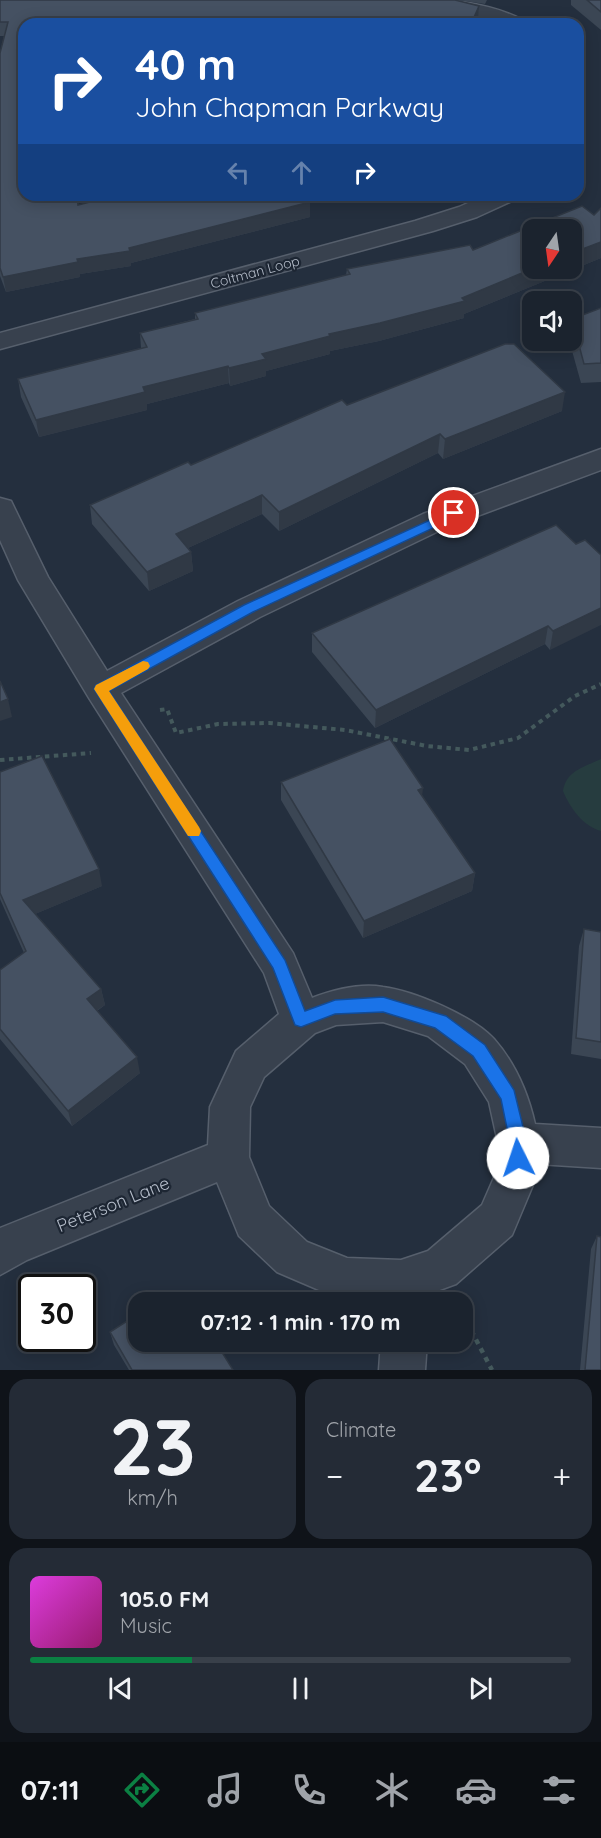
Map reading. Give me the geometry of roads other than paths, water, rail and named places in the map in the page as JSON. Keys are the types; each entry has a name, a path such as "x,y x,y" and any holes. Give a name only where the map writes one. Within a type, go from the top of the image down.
{"street":[{"path":"430,0 493,13 503,18"},
{"name":"Coltman Loop","path":"0,341 424,226 468,212 493,201"},
{"path":"109,702 249,609 434,521 601,459"},
{"path":"0,508 34,580 109,702 280,964 301,1020"},
{"path":"383,1004 440,1022 479,1051 508,1096 519,1143 517,1173 498,1220 441,1269 402,1292 347,1280 292,1257 254,1221 228,1157 230,1107 250,1064 301,1020 335,1007 383,1004"},
{"path":"519,1143 601,1148"},
{"name":"Peterson Lane","path":"0,1252 12,1245 228,1157"},
{"path":"402,1370 403,1352"}]}
